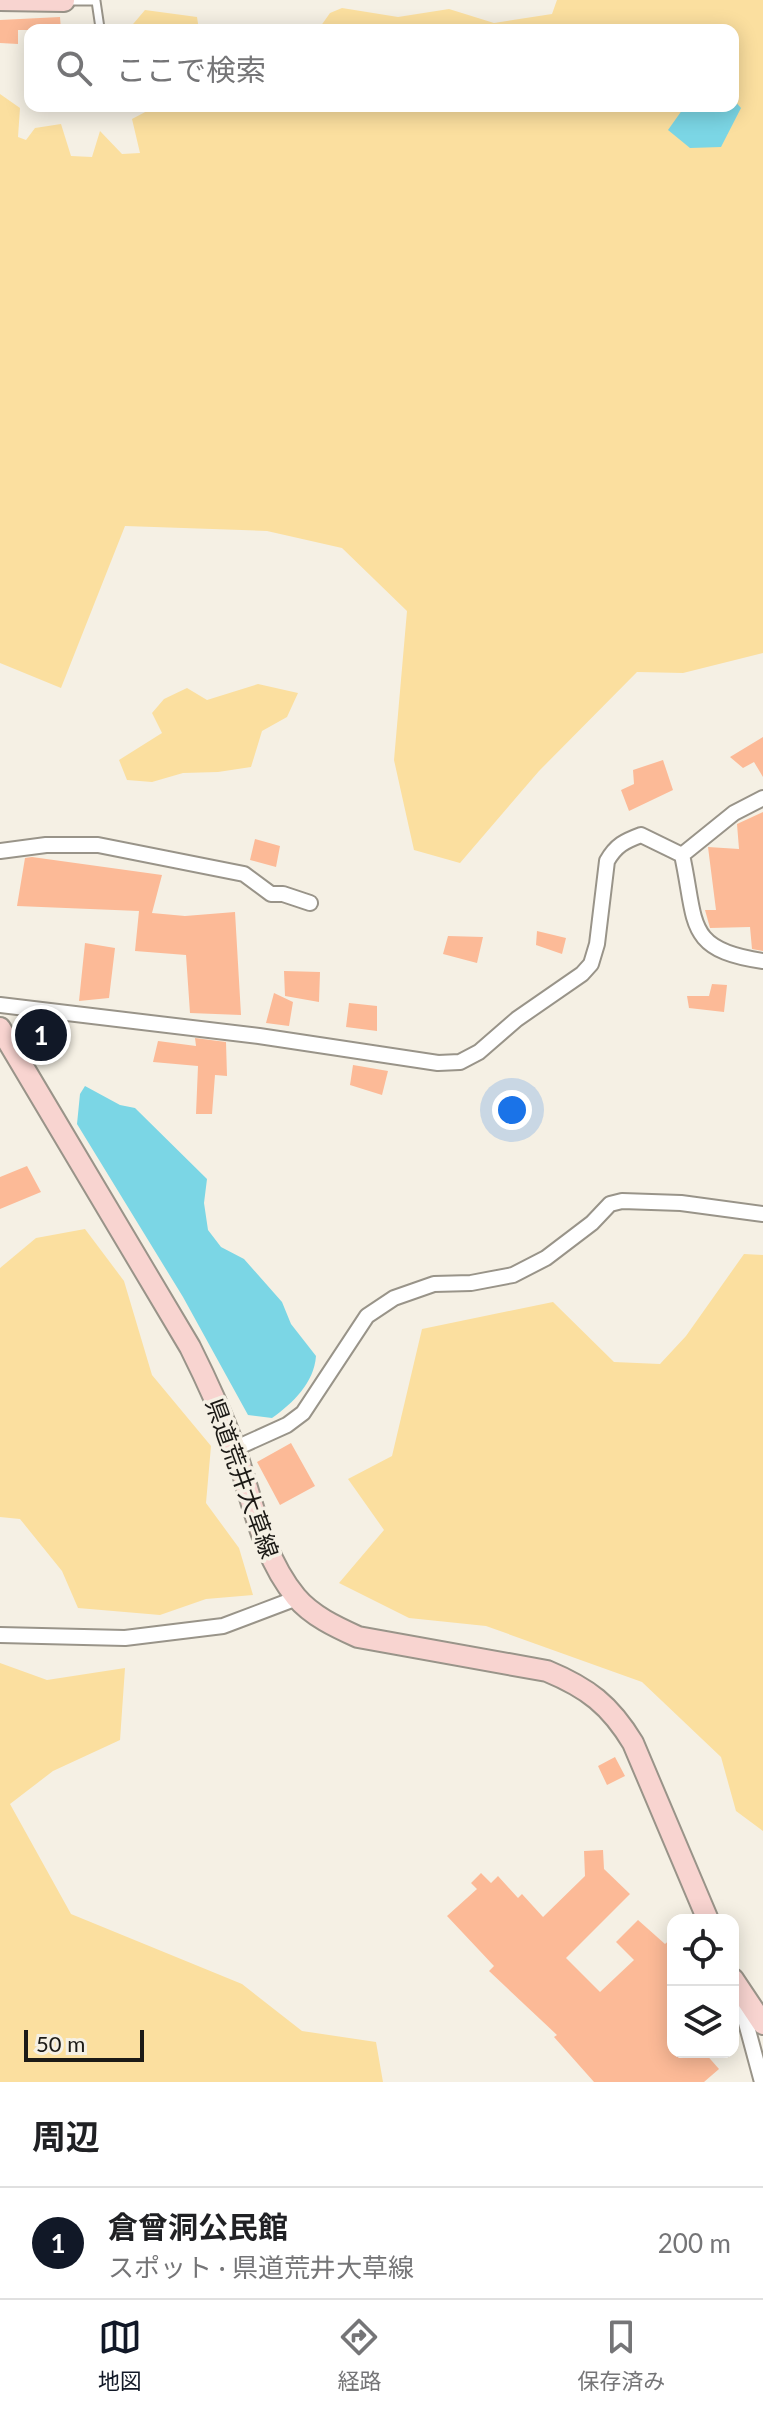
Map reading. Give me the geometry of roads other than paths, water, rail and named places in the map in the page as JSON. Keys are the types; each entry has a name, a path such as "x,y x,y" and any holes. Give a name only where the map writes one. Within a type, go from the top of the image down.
{"main road":[{"path":"0,0 64,0"},
{"name":"県道荒井大草線","path":"0,1028 190,1347 212,1392 277,1570 297,1598 332,1626 358,1637 547,1671 594,1694 618,1717 633,1743 705,1914"},
{"path":"737,1986 763,2024"}],"street":[{"path":"682,855 734,813 763,798"},
{"path":"0,1005 259,1036 438,1063 460,1062 479,1052 517,1019 582,974 591,964 597,944 607,861 613,850 641,835 682,855"},
{"path":"0,851 46,845 98,845 244,874 271,894 283,894 310,903"},
{"path":"682,855 700,934 712,947 733,956 763,961"},
{"path":"234,1449 287,1425 303,1413 367,1316 394,1298 434,1284 471,1283 513,1275 546,1258 613,1203 681,1203 763,1214"},
{"path":"0,1635 125,1638 223,1626 297,1598"},
{"path":"735,1986 762,2082"}],"lane":[{"path":"64,0 96,1 99,24"}],"water":[{"path":"681,112 739,112 721,147 690,148 668,130"},
{"path":"85,1086 120,1105 135,1108 207,1179 204,1203 208,1230 221,1247 244,1259 282,1302 291,1324 316,1356 307,1384 272,1418 248,1415 183,1297 77,1124 80,1094"}],"place":[{"name":"倉曾洞公民館","path":"41,1035"}]}
